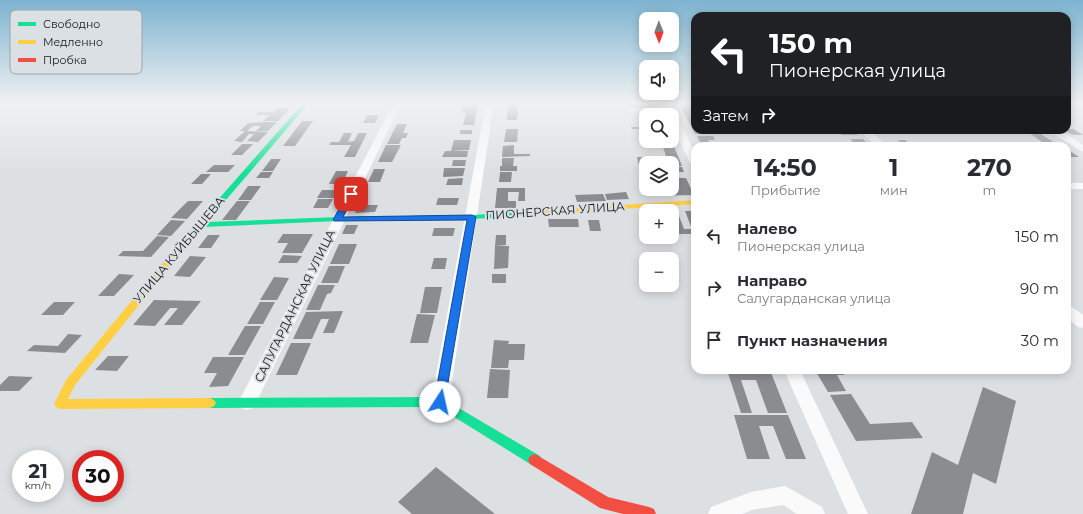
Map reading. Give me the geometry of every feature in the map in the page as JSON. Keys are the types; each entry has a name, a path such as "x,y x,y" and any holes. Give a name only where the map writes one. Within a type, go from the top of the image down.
{"street":[{"name":"УЛИЦА КУЙБЫШЕВА","path":"247,404 60,404 70,383 199,225 285,126"},
{"name":"САЛУГАРДАНСКАЯ УЛИЦА","path":"247,404 386,126"},
{"path":"440,402 486,126"},
{"path":"679,130 691,155"},
{"path":"869,134 878,142"},
{"path":"1059,134 1083,149"},
{"path":"1071,186 1083,186"},
{"name":"ПИОНЕРСКАЯ УЛИЦА","path":"199,225 472,217 691,202"},
{"path":"1071,313 1083,323"},
{"path":"794,374 858,514"},
{"path":"247,404 440,402 605,502 649,514"},
{"path":"718,514 751,501 785,495 815,514"}],"building":[{"path":"245,126 273,126 268,131 256,131 261,126 253,126 247,131 268,132 258,142 247,141 254,134 249,134 242,142 234,141 245,131 240,131"},
{"path":"298,126 309,126 295,146 283,146"},
{"path":"396,126 406,126 403,133 408,133 406,138 402,138 399,144 387,144"},
{"path":"631,127 639,127 639,129 632,129"},
{"path":"506,129 518,129 517,142 504,142"},
{"path":"1071,129 1074,129 1083,135 1071,134"},
{"path":"460,130 472,130 472,134 460,134"},
{"path":"344,133 352,133 348,142 354,141 358,133 367,133 355,157 344,157 351,145 329,145 331,142 339,142"},
{"path":"841,134 858,135 842,135"},
{"path":"1031,134 1040,134 1054,142 1042,142"},
{"path":"697,136 713,136 715,140 708,140 709,142 700,142"},
{"path":"850,139 863,139 866,142 853,142"},
{"path":"454,140 471,140 469,150 451,151"},
{"path":"898,140 905,140 907,142 900,142"},
{"path":"242,144 253,144 242,155 231,155"},
{"path":"386,145 401,145 392,162 378,162"},
{"path":"514,145 514,154 530,154 530,156 502,157 503,146"},
{"path":"663,148 675,148 678,156 666,156"},
{"path":"445,151 468,151 467,157 442,157"},
{"path":"1071,152 1079,157 1071,157"},
{"path":"502,158 514,158 513,166 502,166"},
{"path":"679,158 682,166 679,166"},
{"path":"271,159 281,159 273,171 262,171"},
{"path":"453,160 466,160 465,166 452,166"},
{"path":"214,165 235,165 228,172 206,172"},
{"path":"500,166 517,166 517,171 500,171"},
{"path":"679,167 682,167 684,172 679,172"},
{"path":"444,168 465,168 463,176 443,177"},
{"path":"374,169 385,169 380,182 368,182"},
{"path":"336,171 348,171 342,184 329,184"},
{"path":"261,172 273,172 269,178 256,178"},
{"path":"500,172 512,172 511,182 499,182"},
{"path":"201,174 211,174 202,184 191,184"},
{"path":"463,178 462,185 446,185 448,179"},
{"path":"679,178 686,178 691,189 691,195 679,195"},
{"path":"248,186 261,186 251,200 238,200"},
{"path":"497,188 525,188 525,201 518,201 519,192 508,192 508,201 516,201 516,208 495,208"},
{"path":"322,190 340,190 336,198 317,198"},
{"path":"626,192 629,199 607,200 605,194"},
{"path":"603,194 606,201 577,202 575,195"},
{"path":"438,198 459,198 457,205 436,205"},
{"path":"318,199 333,199 328,208 313,208"},
{"path":"188,201 203,201 187,219 171,218"},
{"path":"237,201 250,201 236,220 222,220"},
{"path":"358,205 378,205 375,212 355,213"},
{"path":"685,211 691,211 691,226"},
{"path":"679,216 684,229 691,229 691,234 679,234"},
{"path":"548,219 578,219 579,227 549,227"},
{"path":"171,220 185,221 171,236 157,235"},
{"path":"588,220 599,220 601,231 590,231"},
{"path":"346,225 358,225 354,234 342,234"},
{"path":"434,228 455,228 453,236 432,236"},
{"path":"283,234 313,234 302,253 282,253 288,243 277,243"},
{"path":"208,235 220,235 211,248 198,248"},
{"path":"496,235 506,235 506,245 495,246"},
{"path":"157,236 169,237 151,257 118,256 123,251 143,251"},
{"path":"339,244 357,244 349,264 330,264"},
{"path":"495,246 509,246 508,268 494,269"},
{"path":"283,255 302,256 297,263 278,263"},
{"path":"190,256 206,257 190,277 174,276"},
{"path":"434,258 447,258 445,269 431,269"},
{"path":"329,266 345,266 338,283 321,283"},
{"path":"119,274 134,275 114,296 98,296"},
{"path":"492,274 506,274 506,283 492,283"},
{"path":"274,277 289,278 277,300 260,300"},
{"path":"318,285 335,285 331,293 327,294 320,310 306,310"},
{"path":"425,287 442,287 437,313 420,313"},
{"path":"154,300 201,301 182,325 164,325 178,308 170,308 155,326 133,325"},
{"path":"54,302 75,302 63,315 41,315"},
{"path":"260,302 275,302 263,324 247,324"},
{"path":"343,311 334,333 323,333 329,319 321,319 312,339 293,339 306,312"},
{"path":"417,314 435,315 428,343 410,343"},
{"path":"245,326 261,326 245,355 228,355"},
{"path":"68,334 82,335 65,353 27,351 34,345 58,346"},
{"path":"494,340 509,341 508,344 525,344 524,360 509,360 508,368 491,368"},
{"path":"291,343 311,343 297,375 276,375"},
{"path":"108,356 129,356 117,371 95,370"},
{"path":"213,357 244,357 228,386 209,387 217,373 204,373"},
{"path":"490,369 510,370 508,398 487,398"},
{"path":"728,374 772,374 787,413 768,413 756,380 741,380 752,413 741,413"},
{"path":"817,374 843,374 837,375 846,391 828,392"},
{"path":"9,376 33,377 19,391 0,391 0,385"},
{"path":"983,387 1016,401 996,484 973,473 963,514 911,514 932,452 958,465"},
{"path":"851,394 870,424 912,422 923,438 856,441 830,395"},
{"path":"734,415 788,415 806,459 786,459 773,426 759,426 770,459 747,459"},
{"path":"436,467 495,514 412,514 398,502"}],"traffic: fast":[{"path":"176,253 286,126"},
{"path":"199,225 338,219 472,217 537,213"},
{"path":"210,403 440,402 535,460"}],"traffic: slow":[{"path":"537,213 691,202"},
{"path":"176,253 70,383 60,404 210,403"}],"traffic: jam":[{"path":"535,460 605,503 649,514"}],"route":[{"path":"351,194 338,220 472,217 440,402"}]}
